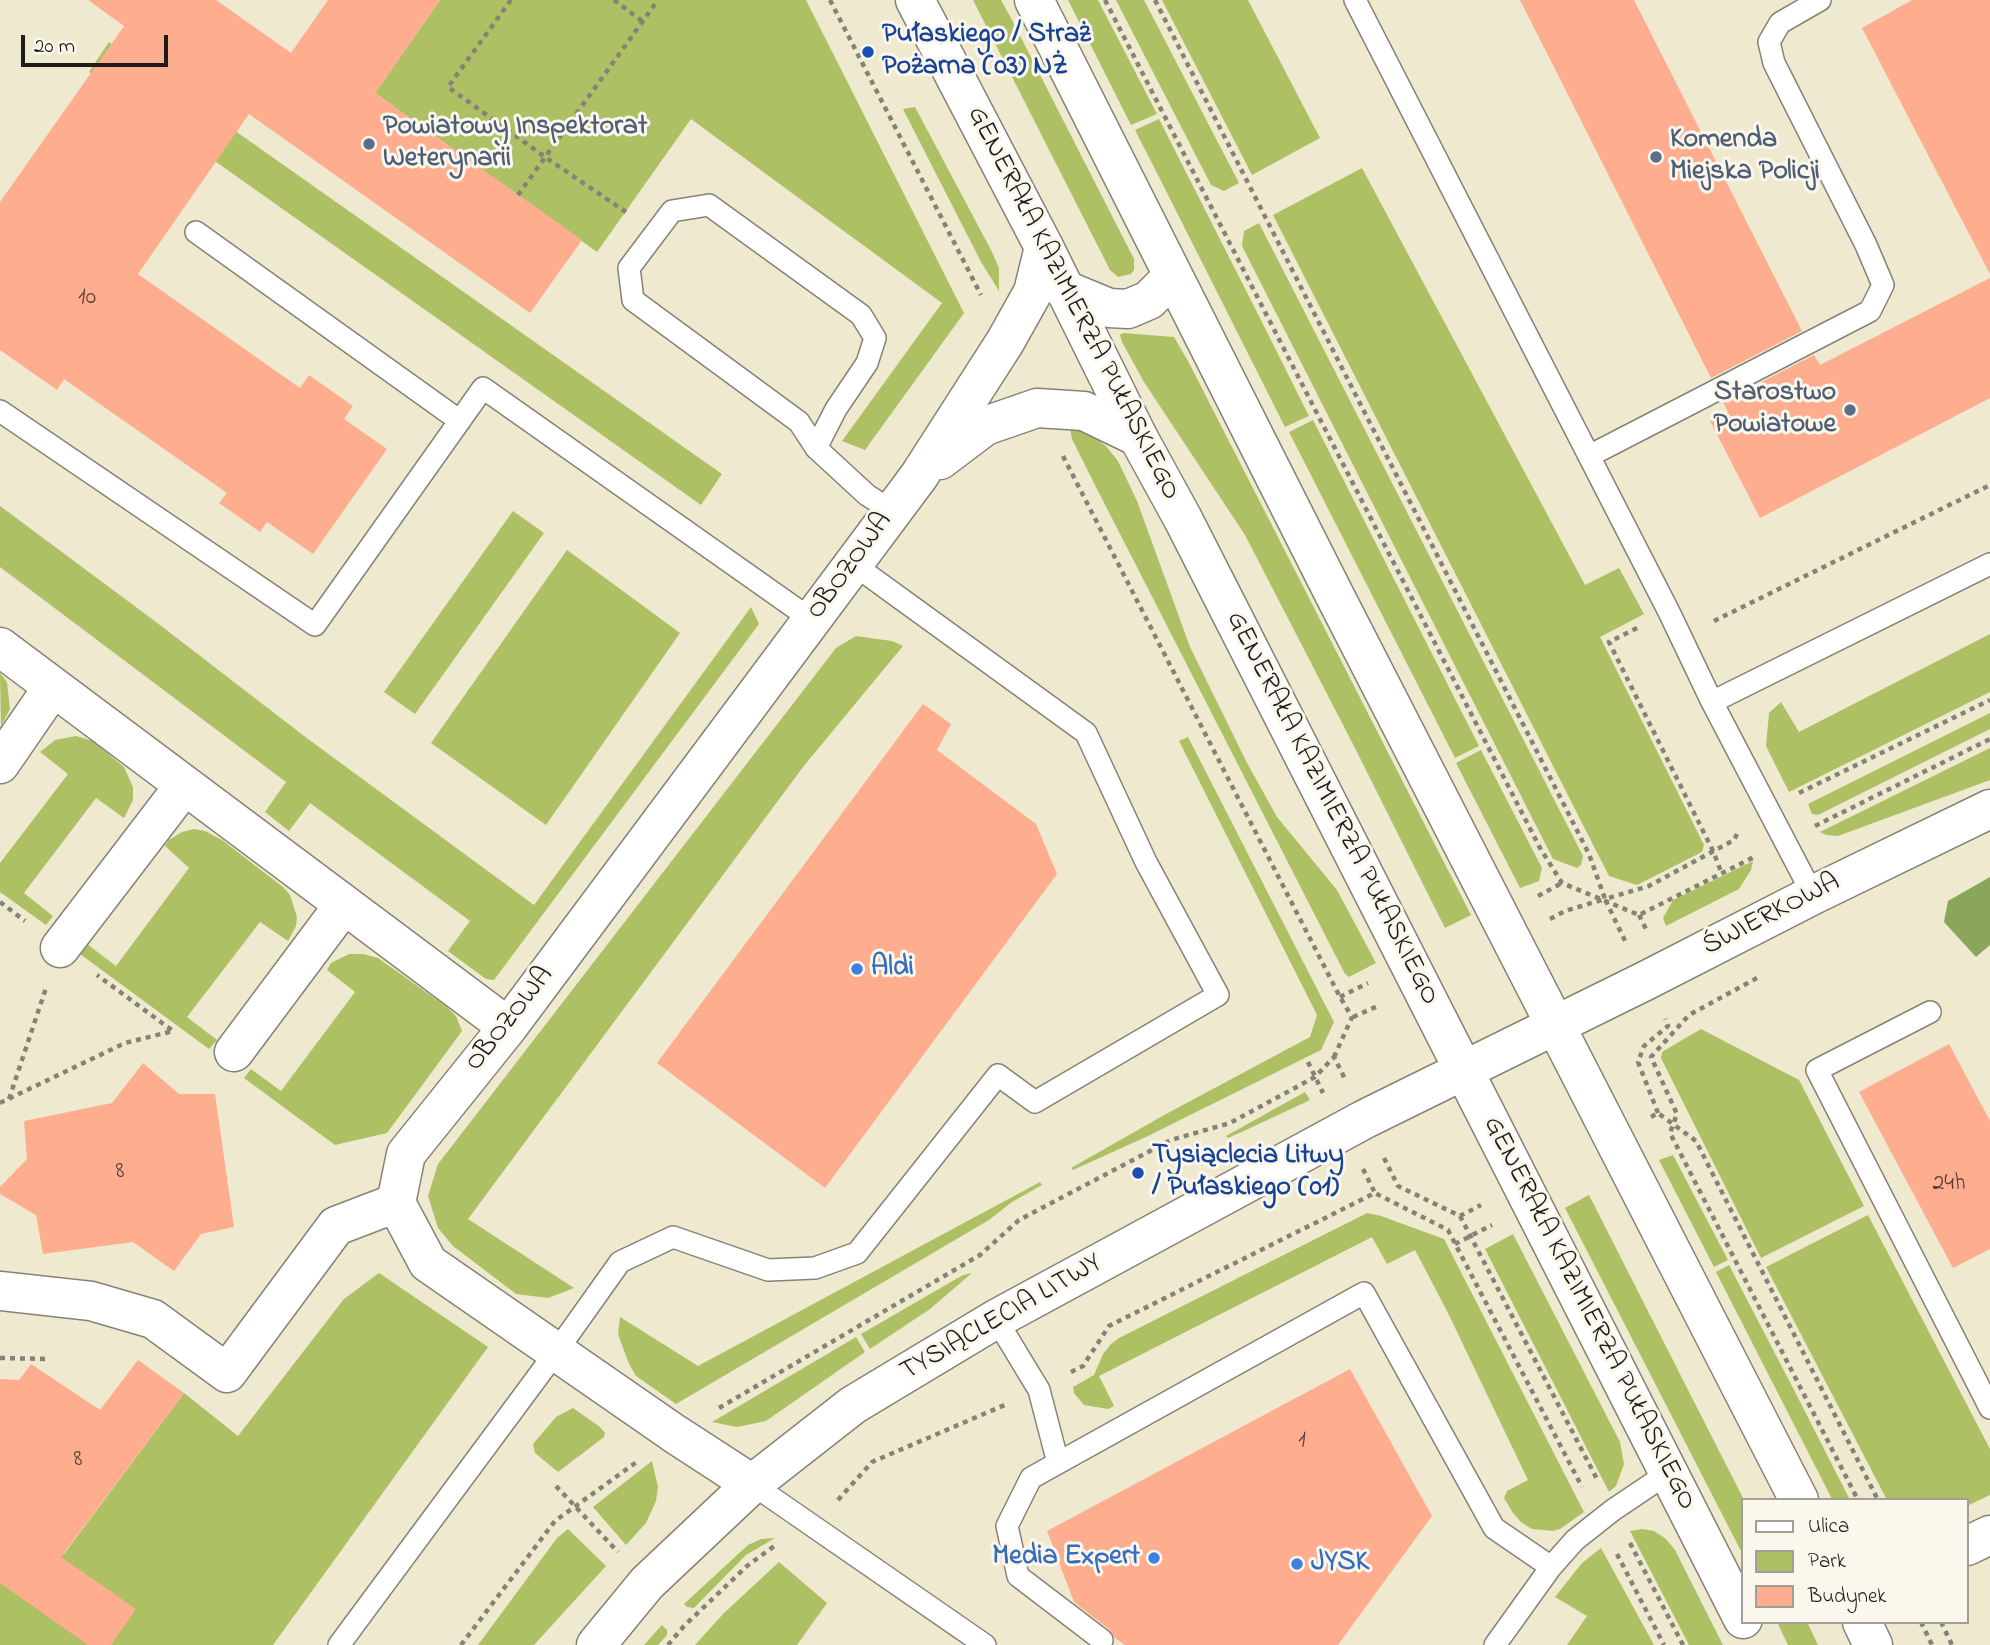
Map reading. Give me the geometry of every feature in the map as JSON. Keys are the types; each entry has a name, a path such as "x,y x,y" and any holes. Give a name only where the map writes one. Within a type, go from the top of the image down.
{"street":[{"name":"GENERAŁA KAZIMIERZA PUŁASKIEGO","path":"915,0 1044,247 1138,437 1184,519 1742,1617"},
{"path":"1034,0 1798,1498"},
{"name":"OBOZOWA","path":"396,1203 406,1154 508,1027 919,476 1034,292 1044,247"},
{"path":"1063,289 1109,308 1128,309 1149,300 1173,275"},
{"name":"OBOZOWA","path":"919,476 985,426 1037,408 1084,411 1138,437"},
{"path":"0,647 508,1027"},
{"path":"0,764 53,687"},
{"path":"60,948 184,786"},
{"name":"ŚWIERKOWA","path":"1465,1070 1812,895 1990,809"},
{"path":"233,1052 343,906"},
{"name":"TYSIĄCLECIA LITWY","path":"596,1645 648,1583 752,1483 853,1405 996,1319 1365,1119 1465,1070"},
{"path":"0,1292 91,1301 153,1319 227,1373 337,1226 396,1203 428,1262 675,1434 752,1483"},
{"path":"1969,1545 1990,1535"},
{"name":"GENERAŁA KAZIMIERZA PUŁASKIEGO","path":"1746,1624 1757,1645"},
{"path":"1863,1624 1873,1645"}],"lane":[{"path":"1355,0 1812,895"},
{"path":"1589,456 1870,311 1883,285 1866,245 1774,63 1769,42 1780,23 1820,0"},
{"path":"816,448 836,409 867,363 875,338 861,314 709,205 671,211 629,268 633,300 799,422 816,448 867,495 892,511"},
{"path":"196,232 460,421"},
{"path":"0,411 315,625 483,388 812,620"},
{"path":"338,1645 620,1262 674,1237 768,1270 816,1268 857,1253 998,1075 1035,1102 1218,995 1146,862 1086,733 853,564"},
{"path":"1712,702 1990,564"},
{"path":"1930,1012 1817,1070 1990,1408"},
{"path":"1102,1640 1018,1576 1007,1526 1031,1478 1364,1293 1494,1528 1551,1567"},
{"path":"996,1319 1038,1390 1058,1463"},
{"path":"1495,1645 1551,1567 1575,1539 1668,1473"},
{"path":"752,1483 985,1645"}],"path":[{"path":"511,0 448,87 545,158 637,220"},
{"path":"614,0 642,21"},
{"path":"518,195 658,0"},
{"path":"830,0 1005,342"},
{"path":"1105,0 1540,848 1562,883 1639,915 1990,739"},
{"path":"1155,0 1589,854 1605,899"},
{"path":"461,1645 555,1521 675,1434 980,1255 1019,1220 1171,1140 1230,1123 1315,1077 1335,1056 1353,1017 1340,997 1037,408"},
{"path":"1722,874 1609,642 1694,600 1707,625 1990,485"},
{"path":"1605,899 1649,886 1734,840 1746,819 1990,700"},
{"path":"0,902 173,1031 125,1042 0,1103"},
{"path":"9,1099 60,948"},
{"path":"1761,976 1689,1014 1651,1056 1676,1114 1670,1133 1857,1498"},
{"path":"1335,1056 1398,1186 1460,1216 1682,1645"},
{"path":"1615,1137 1658,1113 1696,1141 1877,1498"},
{"path":"1460,1216 1522,1183"},
{"path":"0,1358 50,1359"},
{"path":"1922,1624 1932,1645"},
{"path":"1942,1624 1952,1645"}],"green space":[{"path":"440,0 806,0 964,313 865,450 842,441 942,303 691,119 597,252 375,93"},
{"path":"973,0 1001,0 1134,259 1134,270 1131,274 1118,277 1110,270"},
{"path":"1068,0 1098,0 1157,114 1131,125"},
{"path":"1116,0 1144,0 1239,183 1224,191 1211,185"},
{"path":"1162,0 1248,0 1320,138 1252,175"},
{"path":"109,42 722,474 701,505 89,72"},
{"path":"915,107 991,250 999,268 999,291 980,260 903,109"},
{"path":"1159,119 1309,416 1285,427 1135,130"},
{"path":"1362,168 1585,585 1619,568 1644,614 1600,637 1704,845 1702,852 1637,885 1609,876 1273,215"},
{"path":"1259,223 1583,856 1581,865 1577,868 1553,859 1242,246 1244,231"},
{"path":"1123,333 1174,337 1471,915 1445,928 1245,535 1144,382 1122,342 1120,335"},
{"path":"1313,420 1479,746 1455,758 1289,432"},
{"path":"1070,428 1089,434 1106,446 1118,461 1137,501 1190,647 1246,761 1277,817 1337,890 1376,963 1349,977 1345,974 1096,487 1072,439"},
{"path":"0,506 308,739 534,905 751,607 759,624 494,980 486,979 448,951 470,921 310,803 289,831 265,812 286,782 0,567"},
{"path":"513,511 544,533 415,714 384,692"},
{"path":"567,550 680,633 546,825 431,743"},
{"path":"1990,634 1990,692 1789,792 1766,746 1769,713 1781,702 1799,732"},
{"path":"856,636 892,641 903,646 803,767 468,1219 574,1288 548,1298 516,1294 453,1246 438,1228 428,1196 438,1164 836,648"},
{"path":"0,673 7,682 10,709 1,726"},
{"path":"1990,713 1990,729 1818,815 1812,814 1808,804"},
{"path":"76,736 93,741 124,767 133,787 133,800 124,818 96,798 24,893 53,916 46,925 0,892 0,863 68,774 40,752 55,740"},
{"path":"1188,737 1334,1022 1321,1050 1073,1170 1071,1168 1166,1114 1310,1037 1317,1015 1179,741"},
{"path":"1990,748 1990,780 1838,836 1820,832"},
{"path":"1481,750 1542,868 1539,881 1520,888 1456,763"},
{"path":"194,829 205,831 222,840 283,887 290,895 297,917 296,926 288,941 260,922 187,1017 217,1040 209,1049 80,954 87,944 116,966 189,868 165,846 182,832"},
{"path":"1753,861 1751,870 1739,889 1666,926 1663,918 1673,900"},
{"path":"1990,877 1990,945 1976,957 1944,922 1948,901"},
{"path":"349,954 378,958 447,1007 456,1016 462,1031 387,1133 335,1145 244,1078 251,1069 281,1091 355,992 327,970 331,963"},
{"path":"1701,1029 1799,1080 1864,1206 1761,1258 1661,1058 1662,1052"},
{"path":"1305,1092 1310,1100 1228,1138 1226,1136"},
{"path":"1673,1155 1728,1260 1714,1267 1659,1160"},
{"path":"1040,1182 1042,1185 1012,1202 989,1220 676,1404 636,1376 629,1364 618,1334 620,1317 698,1366"},
{"path":"1589,1195 1743,1498 1742,1553 1565,1208"},
{"path":"1367,1213 1444,1239 1584,1512 1560,1529 1532,1529 1513,1513 1504,1498 1507,1491 1528,1480 1447,1311 1415,1250 1387,1264 1372,1237 1099,1376 1114,1406 1108,1409 1084,1405 1074,1393 1073,1387 1094,1375 1103,1354 1119,1338"},
{"path":"1868,1215 1990,1449 1990,1495 1969,1505 1969,1498 1886,1498 1766,1267"},
{"path":"1513,1234 1620,1442 1624,1464 1616,1486 1609,1492 1485,1249"},
{"path":"1729,1265 1849,1498 1831,1498 1716,1272"},
{"path":"379,1273 488,1347 273,1645 0,1645 0,1566 64,1554 184,1393 238,1436 344,1299"},
{"path":"972,1273 930,1309 870,1349 861,1334 963,1275"},
{"path":"856,1337 865,1352 766,1421 737,1427 712,1422"},
{"path":"573,1408 605,1433 604,1437 558,1472 535,1453 533,1444 556,1417"},
{"path":"652,1461 658,1487 656,1501 646,1523 626,1545 593,1507"},
{"path":"568,1529 606,1566 534,1645 478,1645 557,1538"},
{"path":"1630,1531 1654,1531 1666,1539 1675,1550 1723,1645 1689,1645"},
{"path":"775,1538 746,1555 694,1608 684,1604 748,1545 761,1539"},
{"path":"1601,1548 1654,1645 1567,1645 1587,1616 1555,1597 1582,1563"},
{"path":"779,1562 827,1603 797,1645 695,1645 723,1614"},
{"path":"1778,1624 1808,1624 1818,1645 1788,1645"},
{"path":"662,1625 667,1630 667,1635 658,1645 644,1645"}],"building":[{"path":"88,0 216,0 291,53 328,0 440,0 375,93 582,240 530,313 249,114 138,274 300,388 309,375 353,406 344,419 387,449 313,554 267,522 260,532 219,503 227,493 64,379 57,390 0,350 0,202 124,26"},
{"name":"Komenda Miejska Policji","path":"1520,0 1634,0 1802,331 1711,378"},
{"path":"1912,0 1990,0 1990,274 1862,28"},
{"name":"Starostwo Powiatowe","path":"1990,278 1990,398 1760,518 1710,421 1728,412 1723,402 1814,355 1820,365"},
{"name":"Aldi","path":"923,704 951,724 937,750 1036,824 1057,874 825,1188 657,1063"},
{"path":"1949,1044 1990,1121 1990,1249 1953,1268 1859,1092"},
{"path":"143,1063 179,1094 215,1094 234,1227 201,1234 174,1271 133,1242 43,1254 36,1215 0,1194 0,1187 27,1159 24,1121 112,1103"},
{"path":"138,1360 184,1393 61,1557 136,1609 111,1645 88,1645 0,1583 0,1379 19,1380 31,1364 100,1410"},
{"path":"1350,1369 1432,1516 1338,1645 1125,1645 1074,1602 1047,1531"}],"place":[{"name":"Pułaskiego / Straż Pożarna (03) NŻ","path":"868,52"},
{"name":"Powiatowy Inspektorat Weterynarii","path":"369,144"},
{"name":"Komenda Miejska Policji","path":"1656,157"},
{"name":"Starostwo Powiatowe","path":"1850,410"},
{"name":"Aldi","path":"857,969"},
{"name":"Tysiąclecia Litwy / Pułaskiego (01)","path":"1138,1173"},
{"name":"Media Expert","path":"1154,1558"},
{"name":"JYSK","path":"1297,1564"}]}
